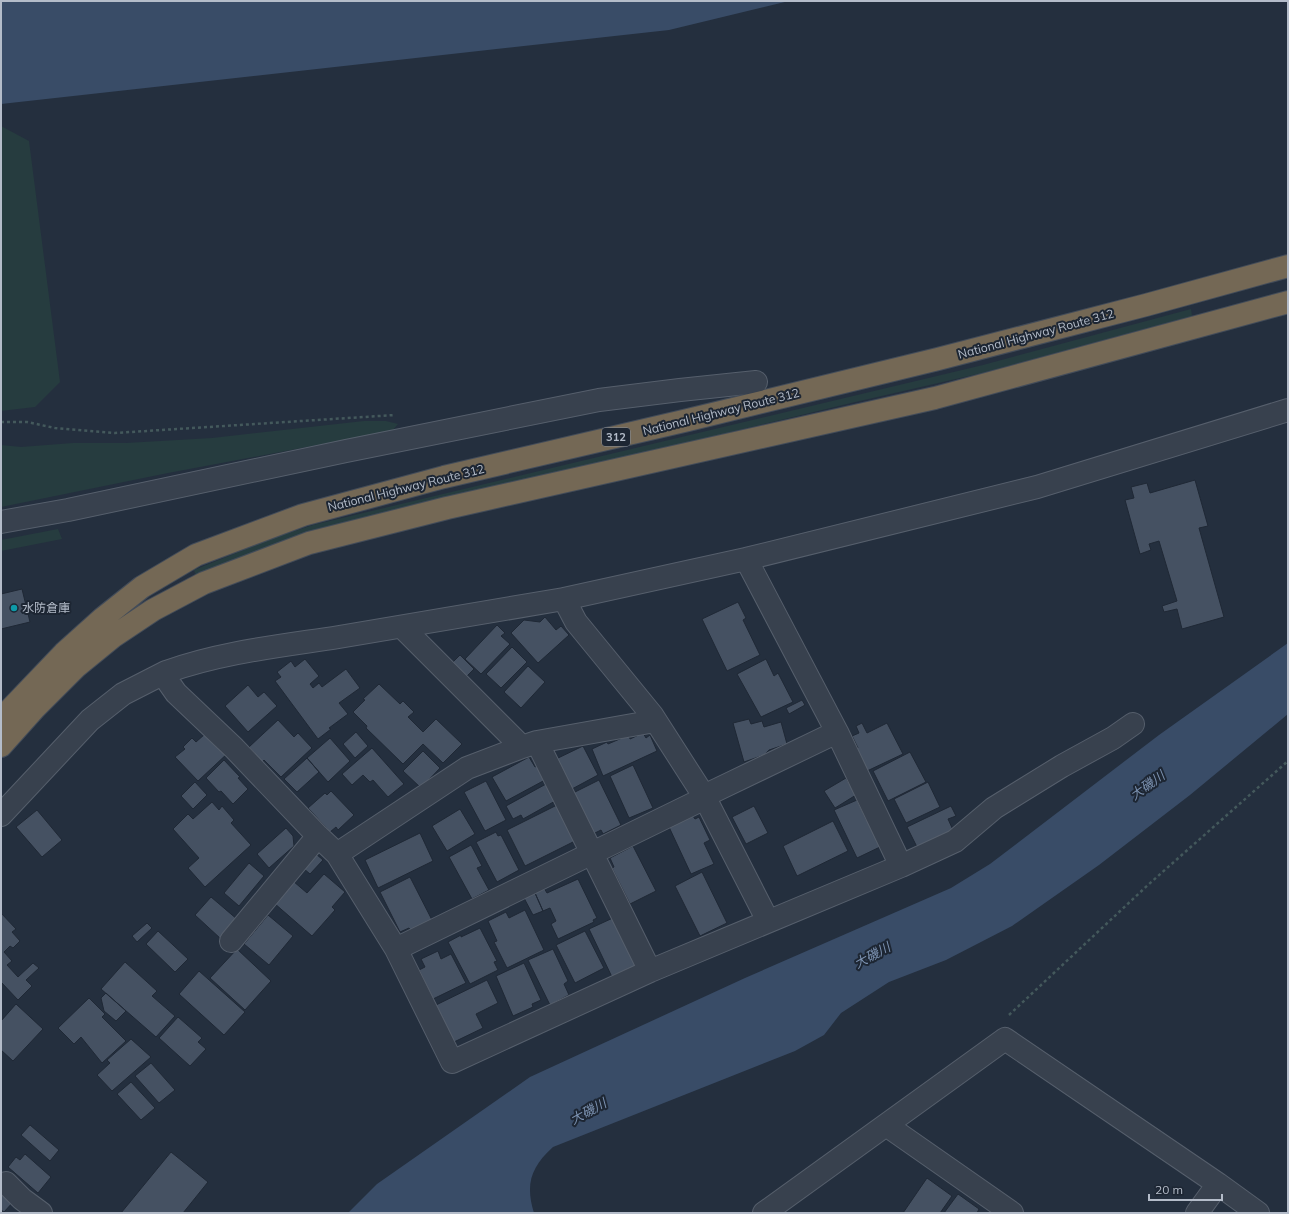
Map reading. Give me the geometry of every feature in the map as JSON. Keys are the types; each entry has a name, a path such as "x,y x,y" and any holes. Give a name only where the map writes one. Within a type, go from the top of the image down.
{"highway":[{"name":"National Highway Route 312","path":"1,719 64,653 103,618 142,587 196,555 303,515 444,477 938,359 1146,305 1288,266"},
{"path":"1,746 35,708 76,667 114,636 153,610 204,583 309,543 447,508 934,398 1288,302"}],"street":[{"path":"1,522 68,510 346,451 600,400 756,382"},
{"path":"1,815 90,720 123,694 166,672 190,664 222,656 564,599 746,559 1037,487 1288,410"},
{"path":"746,559 837,732 901,866"},
{"path":"564,599 576,622 652,715 705,797 768,921"},
{"path":"402,627 530,745 593,854 650,971"},
{"path":"166,672 169,683 176,693 234,748 337,854 396,949 452,1062 650,971 901,866 955,841 994,808 1062,766 1113,738 1133,724"},
{"path":"337,854 467,768 530,745 655,720"},
{"path":"396,949 593,854 837,732"},
{"path":"231,941 318,836"},
{"path":"768,1212 1005,1039 1218,1184 1258,1213"},
{"path":"886,1125 1012,1213"},
{"path":"6,1183 22,1199 41,1213"},
{"path":"1197,1213 1218,1184"}],"path":[{"path":"1,422 27,422 55,428 115,433 399,415"},
{"path":"1007,1017 1149,884 1288,761"}],"green space":[{"path":"1,126 29,141 60,382 35,407 1,411"},
{"path":"1191,309 1192,316 982,373 851,403 513,485 197,579 194,570 276,537 313,525 983,365"},
{"path":"364,421 386,421 398,424 392,431 168,473 1,507 1,445 21,447 73,443 126,443 212,438"},
{"path":"58,529 62,539 1,551 1,540"}],"water":[{"path":"1,1 789,1 669,30 1,104"},
{"name":"大磯川","path":"1288,643 1288,714 1190,795 1099,865 1012,926 946,960 889,982 841,1013 824,1035 795,1051 553,1147 539,1162 532,1177 530,1193 534,1213 348,1213 377,1184 530,1077 745,978 951,888 990,864 1159,735"}],"building":[{"path":"1195,480 1208,526 1199,528 1224,617 1182,629 1177,609 1164,612 1162,606 1177,601 1159,541 1149,544 1151,550 1140,554 1125,500 1134,498 1131,487 1147,483 1150,493"},
{"name":"水防倉庫","path":"22,589 30,622 1,629 1,594"},
{"path":"738,602 746,618 743,620 760,655 727,671 702,619"},
{"path":"545,617 556,630 561,626 569,635 538,663 511,633 524,620 540,622"},
{"path":"497,625 505,633 501,636 510,644 481,674 465,659"},
{"path":"512,647 527,662 501,688 486,674"},
{"path":"460,655 474,669 466,677 452,663"},
{"path":"305,659 319,676 310,684 313,688 319,683 322,687 346,669 360,688 339,703 348,714 329,728 331,729 318,739 275,681 281,677 277,672 291,661 295,667"},
{"path":"766,659 774,676 778,673 793,702 761,717 737,674"},
{"path":"528,666 545,682 521,708 504,692"},
{"path":"379,684 400,704 403,701 414,712 408,717 423,732 436,719 462,744 443,763 423,744 403,764 366,728 367,726 353,712 365,700 363,699"},
{"path":"248,685 258,697 264,692 277,706 248,732 225,706"},
{"path":"802,700 805,705 789,714 786,708"},
{"path":"749,719 751,724 762,721 764,727 781,722 787,744 769,750 764,755 744,762 733,723"},
{"path":"278,720 294,737 298,733 312,748 281,777 264,760 262,762 249,747"},
{"path":"862,723 867,733 887,723 903,754 867,771 856,749 858,748 852,736 859,733 856,726"},
{"path":"356,732 368,746 355,758 343,744"},
{"path":"643,733 646,738 650,735 657,751 603,776 592,749 607,742 608,744 629,735 630,739"},
{"path":"205,734 229,752 198,781 175,757 185,749 183,747 192,738 196,742"},
{"path":"330,738 350,761 328,782 307,758"},
{"path":"583,746 598,775 572,789 556,759"},
{"path":"372,748 404,784 388,797 373,780 370,782 363,775 352,785 342,774"},
{"path":"423,751 440,768 421,788 403,771"},
{"path":"910,752 926,782 888,801 873,771"},
{"path":"529,757 535,767 537,766 545,780 506,801 492,777"},
{"path":"307,758 319,772 297,792 284,779"},
{"path":"224,760 240,777 238,778 248,789 233,804 206,778"},
{"path":"633,765 653,808 629,818 610,776"},
{"path":"846,778 856,795 835,808 824,791"},
{"path":"599,780 621,825 603,834 601,830 593,834 573,793"},
{"path":"486,781 506,820 485,831 464,792"},
{"path":"195,782 207,795 193,809 181,796"},
{"path":"928,782 940,807 906,823 894,799"},
{"path":"546,784 557,800 523,819 521,815 513,819 506,806"},
{"path":"331,791 354,815 338,830 336,827 330,832 308,808 325,793 327,795"},
{"path":"857,800 867,821 871,819 880,847 857,858 834,810"},
{"path":"212,802 219,810 222,806 234,820 231,823 251,845 205,887 188,868 199,858 173,829 188,814 193,819"},
{"path":"559,804 575,841 525,866 507,830"},
{"path":"754,806 768,833 746,844 732,817"},
{"path":"951,806 956,816 948,819 953,830 917,847 907,827"},
{"path":"460,809 475,834 447,851 432,826"},
{"path":"37,810 62,840 42,857 16,827"},
{"path":"693,816 695,819 699,817 710,840 704,843 714,864 691,874 669,827"},
{"path":"833,821 848,851 797,876 783,846"},
{"path":"286,828 293,836 294,846 269,868 257,854"},
{"path":"496,832 498,836 501,835 519,870 497,882 476,842"},
{"path":"420,833 433,861 378,888 365,860"},
{"path":"471,845 482,866 477,868 489,890 472,899 449,857"},
{"path":"633,846 656,891 630,904 612,868 614,867 610,858"},
{"path":"316,854 323,860 310,874 303,868"},
{"path":"249,863 264,876 239,906 224,893"},
{"path":"702,872 727,923 700,936 675,886"},
{"path":"324,874 345,892 332,907 335,910 312,936 274,903 293,881 307,893"},
{"path":"410,877 432,920 411,931 409,928 400,932 380,892"},
{"path":"578,879 597,918 593,920 594,922 558,939 551,924 556,921 550,908 543,911 535,893 544,888 547,893"},
{"path":"535,893 543,911 533,915 524,898"},
{"path":"211,897 238,920 221,939 195,915"},
{"path":"525,910 544,950 507,968 494,942 497,941 488,921 506,912 509,918"},
{"path":"1,913 16,929 12,932 20,941 13,948 10,946 4,952 12,961 7,965 18,977 33,963 39,968 26,980 32,986 18,1000 1,982"},
{"path":"268,915 293,936 269,965 244,944"},
{"path":"615,917 636,966 612,977 589,929"},
{"path":"147,923 152,928 137,942 132,936"},
{"path":"480,928 497,961 494,962 498,970 470,984 448,942 461,935 461,937"},
{"path":"158,931 188,959 175,972 146,944"},
{"path":"585,931 604,968 575,983 556,945"},
{"path":"237,949 271,981 245,1010 210,978"},
{"path":"553,949 568,981 564,984 569,995 550,1005 528,960"},
{"path":"438,951 441,959 451,954 466,983 433,999 419,970 425,967 421,959"},
{"path":"125,962 157,991 152,996 175,1016 156,1037 101,989"},
{"path":"524,963 541,1000 532,1004 533,1007 513,1016 496,976"},
{"path":"199,971 245,1012 224,1035 179,994"},
{"path":"487,980 498,1003 476,1014 483,1028 454,1042 436,1005"},
{"path":"106,993 126,1011 116,1021 104,1011 101,998"},
{"path":"89,998 105,1014 102,1017 126,1041 102,1063 81,1037 74,1044 58,1028"},
{"path":"16,1004 43,1029 13,1061 1,1050 1,1021"},
{"path":"178,1017 202,1038 198,1042 206,1049 190,1066 159,1038"},
{"path":"131,1039 151,1057 112,1091 97,1075 110,1063 107,1060"},
{"path":"151,1063 175,1090 159,1103 135,1076"},
{"path":"131,1082 155,1108 141,1120 117,1094"},
{"path":"30,1125 59,1150 50,1161 21,1135"},
{"path":"171,1152 208,1182 183,1213 121,1213"},
{"path":"25,1154 51,1177 38,1193 8,1167 16,1157 20,1160"},
{"path":"927,1178 952,1196 940,1213 903,1213"},
{"path":"1,1190 14,1201 4,1212 1,1210"},
{"path":"958,1194 979,1209 977,1213 944,1213"}],"place":[{"name":"水防倉庫","path":"14,608"}]}
